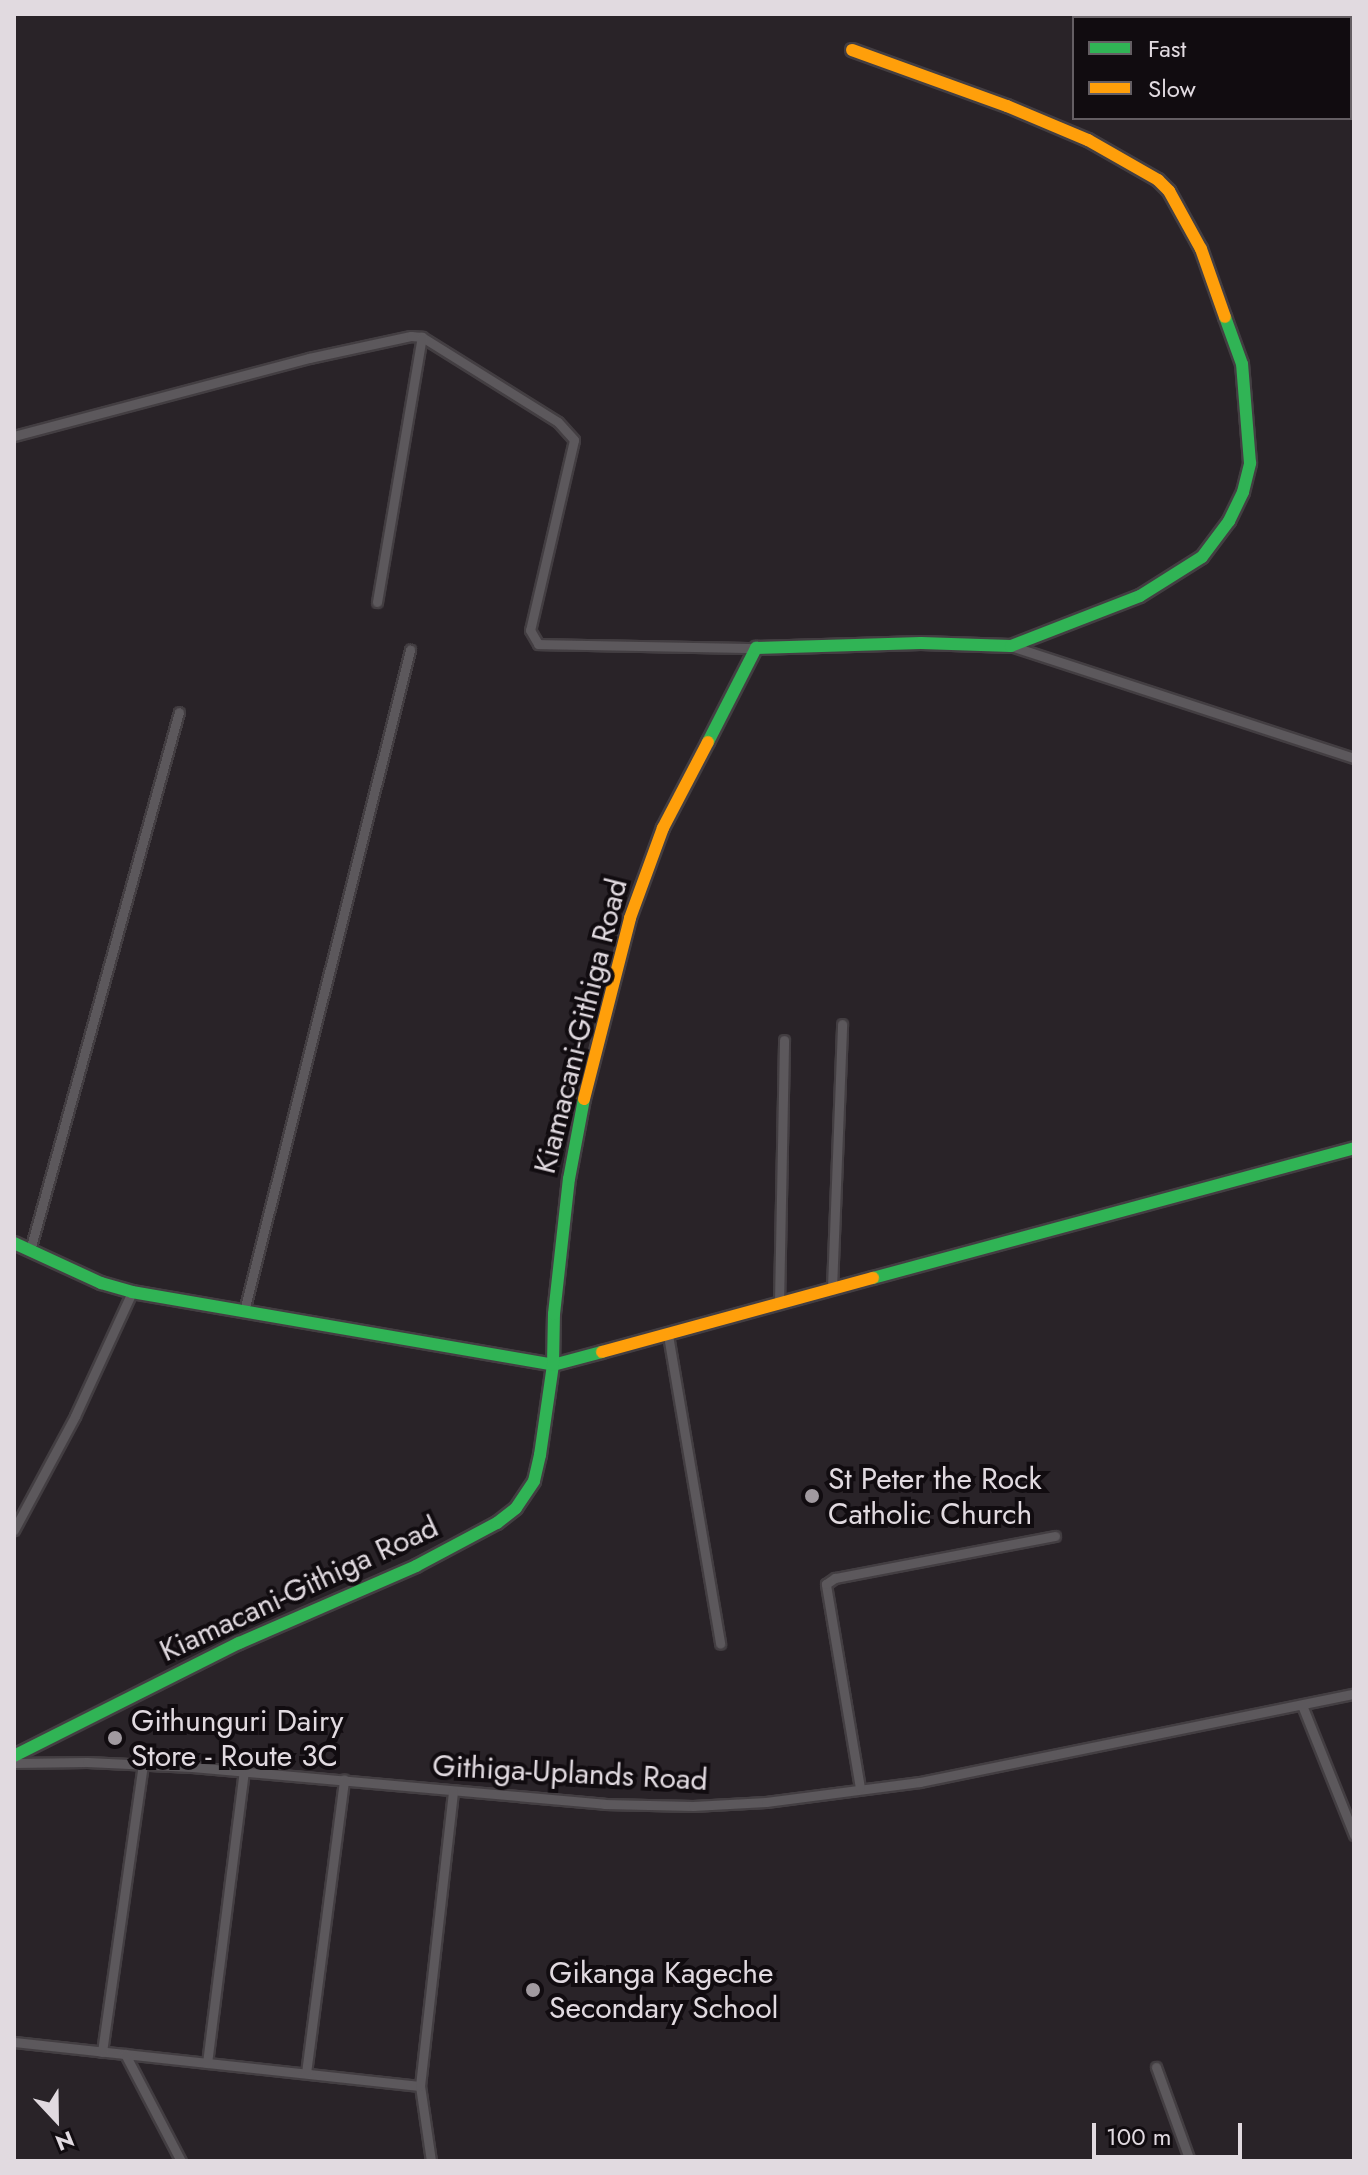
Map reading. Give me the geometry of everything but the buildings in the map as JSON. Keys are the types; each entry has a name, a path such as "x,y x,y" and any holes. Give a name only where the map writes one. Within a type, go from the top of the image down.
{"street":[{"path":"852,50 1007,106 1088,140 1158,180 1178,203 1201,249 1242,364 1250,463 1243,492 1229,521 1202,557 1140,596 1011,646"},
{"path":"14,436 309,358 411,336 422,337 558,422 574,440 530,630 538,644 756,648 921,643 1011,646 1354,758"},
{"path":"377,602 422,337"},
{"name":"Kiamacani-Githiga Road","path":"14,1756 185,1670 416,1566 497,1523 516,1508 534,1481 553,1365 554,1314 569,1179 581,1112 630,918 663,828 756,648"},
{"path":"244,1311 410,650"},
{"path":"30,1250 179,712"},
{"path":"832,1288 842,1024"},
{"path":"779,1304 784,1040"},
{"path":"14,1243 101,1283 132,1292 553,1365 1354,1148"},
{"path":"14,1530 75,1416 132,1292"},
{"path":"668,1335 720,1644"},
{"path":"860,1788 826,1584 835,1578 1055,1536"},
{"name":"Githiga-Uplands Road","path":"14,1763 244,1770 453,1792 537,1795 604,1804 693,1806 766,1802 995,1769 1354,1694"},
{"path":"1302,1705 1354,1835"},
{"path":"102,2052 143,1765"},
{"path":"207,2063 244,1770"},
{"path":"306,2073 344,1779"},
{"path":"431,2161 420,2086 453,1792"},
{"path":"14,2042 420,2086"},
{"path":"125,2054 181,2161"},
{"path":"1156,2067 1190,2161"}],"traffic: fast":[{"path":"708,742 756,648 921,643 1011,646 1140,596 1202,557 1229,521 1243,492 1250,463 1242,364 1225,317"},
{"path":"14,1756 239,1643 416,1566 497,1523 516,1508 534,1481 540,1455 553,1365 554,1314 569,1179 584,1099"},
{"path":"873,1278 1354,1148"},
{"path":"14,1243 101,1283 132,1292 553,1365 602,1352"}],"traffic: slow":[{"path":"852,50 1007,106 1088,140 1158,180 1169,191 1201,249 1225,317"},
{"path":"584,1099 630,918 663,828 708,742"},
{"path":"602,1352 873,1278"}],"place":[{"name":"St Peter the Rock Catholic Church","path":"812,1496"},
{"name":"Githunguri Dairy Store - Route 3C","path":"115,1738"},
{"name":"Gikanga Kageche Secondary School","path":"533,1990"}]}
